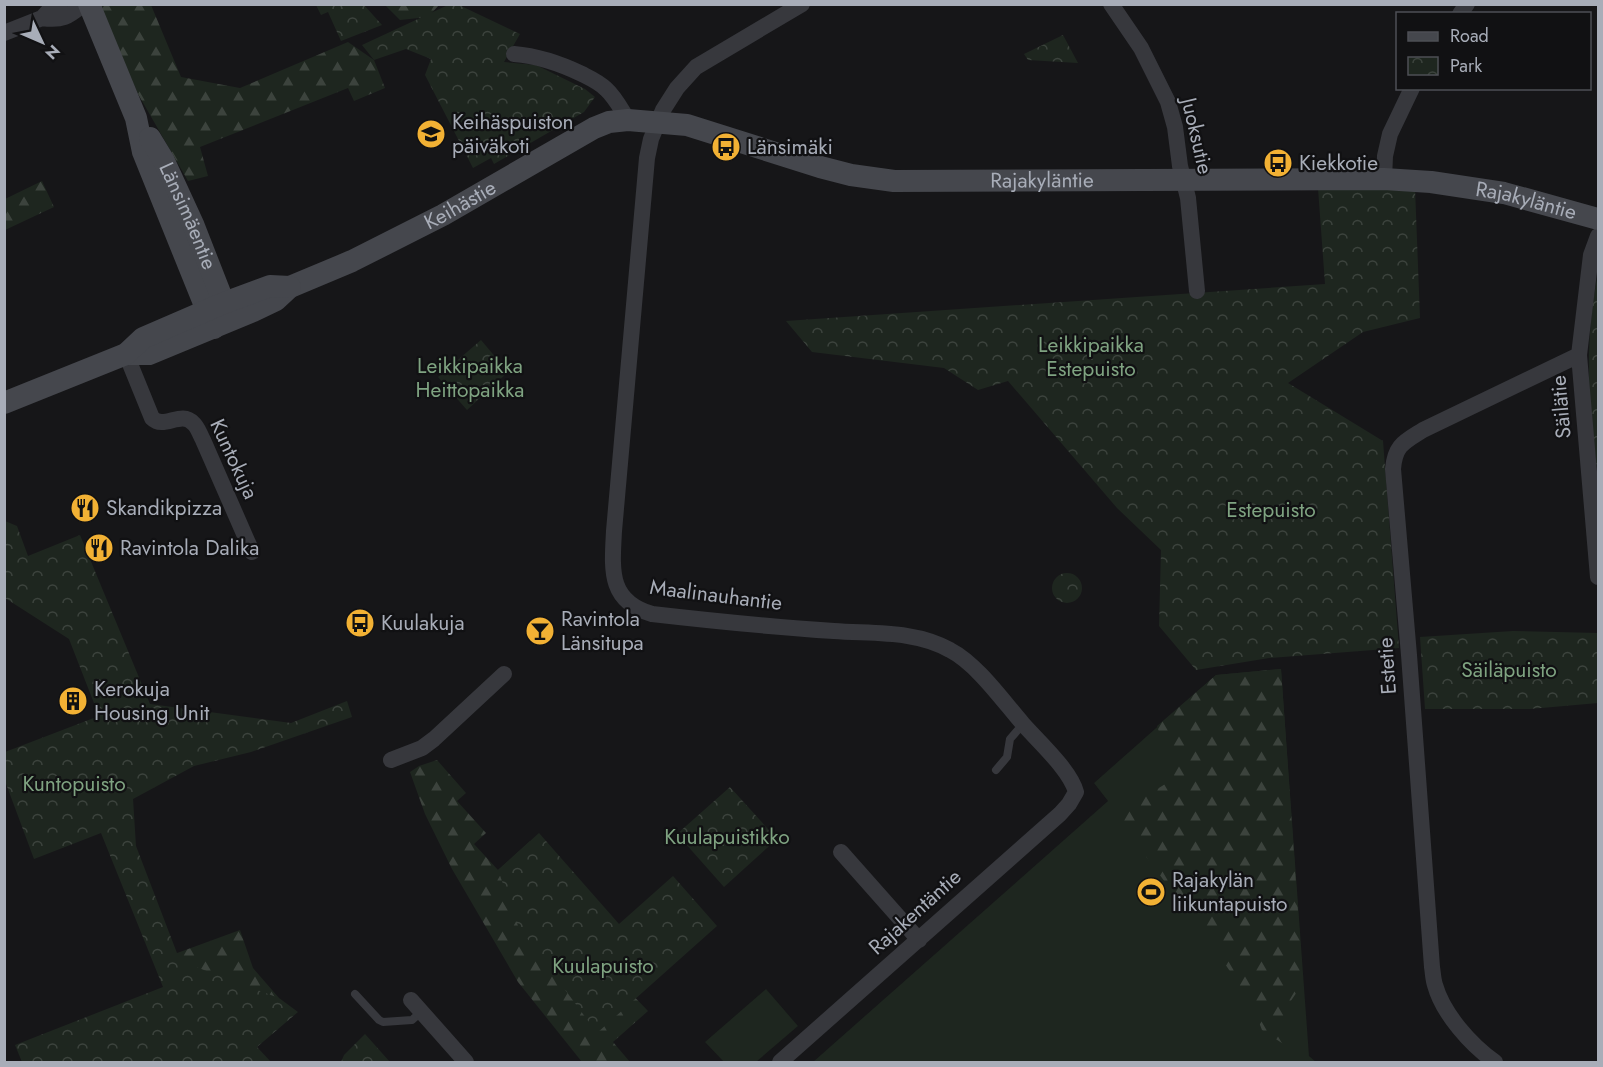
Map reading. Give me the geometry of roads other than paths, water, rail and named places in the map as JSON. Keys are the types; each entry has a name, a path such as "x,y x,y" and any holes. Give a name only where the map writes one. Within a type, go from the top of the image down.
{"street":[{"path":"4,33 42,18 51,8 60,4"},
{"path":"42,18 56,20 72,13 84,4"},
{"name":"Länsimäentie","path":"89,4 136,118 143,152 219,315"},
{"path":"657,122 677,88 696,67 802,4"},
{"name":"Juoksutie","path":"1111,4 1141,48 1168,102 1188,198 1197,291"},
{"path":"513,54 558,63 600,84 608,90 628,120"},
{"path":"1384,179 1389,134 1411,90"},
{"name":"Rajakyläntie","path":"628,120 687,125 820,167 851,175 894,181 1384,179 1431,182 1504,193 1599,219"},
{"name":"Keihästie","path":"4,403 126,354 143,338 276,300 290,287 352,261 444,215 594,128 609,122 628,120"},
{"name":"Maalinauhantie","path":"657,122 647,158 614,531 613,573 619,592 630,604 652,614 910,636 936,643 963,658 1062,767 1076,792"},
{"name":"Säilätie","path":"1599,236 1591,255 1578,355 1599,577"},
{"name":"Kuntokuja","path":"126,354 152,418 160,422 181,418 194,423 252,552"},
{"name":"Estetie","path":"1495,1062 1481,1052 1448,1012 1435,986 1393,469 1395,454 1404,443 1423,430 1578,355"},
{"path":"391,760 422,748 434,739 504,674"},
{"name":"Rajakentäntie","path":"780,1062 1060,814 1076,792"},
{"path":"841,852 919,940"},
{"path":"416,1006 466,1062"}],"lane":[{"path":"996,770 1007,757 1010,739 1023,724"},
{"path":"355,994 383,1022 412,1020 416,1006"}],"place":[{"name":"Keihäspuiston päiväkoti","path":"431,134"},
{"name":"Länsimäki","path":"726,147"},
{"name":"Kiekkotie","path":"1278,163"},
{"name":"Skandikpizza","path":"85,508"},
{"name":"Ravintola Dalika","path":"99,548"},
{"name":"Kuulakuja","path":"360,623"},
{"name":"Ravintola Länsitupa","path":"540,631"},
{"name":"Kerokuja Housing Unit","path":"73,701"},
{"name":"Rajakylän liikuntapuisto","path":"1151,892"}],"park label":[{"name":"Leikkipaikka Estepuisto","path":"1091,357"},
{"name":"Leikkipaikka Heittopaikka","path":"470,378"},
{"name":"Estepuisto","path":"1271,510"},
{"name":"Säiläpuisto","path":"1509,670"},
{"name":"Kuntopuisto","path":"74,784"},
{"name":"Kuulapuistikko","path":"727,837"},
{"name":"Kuulapuisto","path":"603,966"}]}
